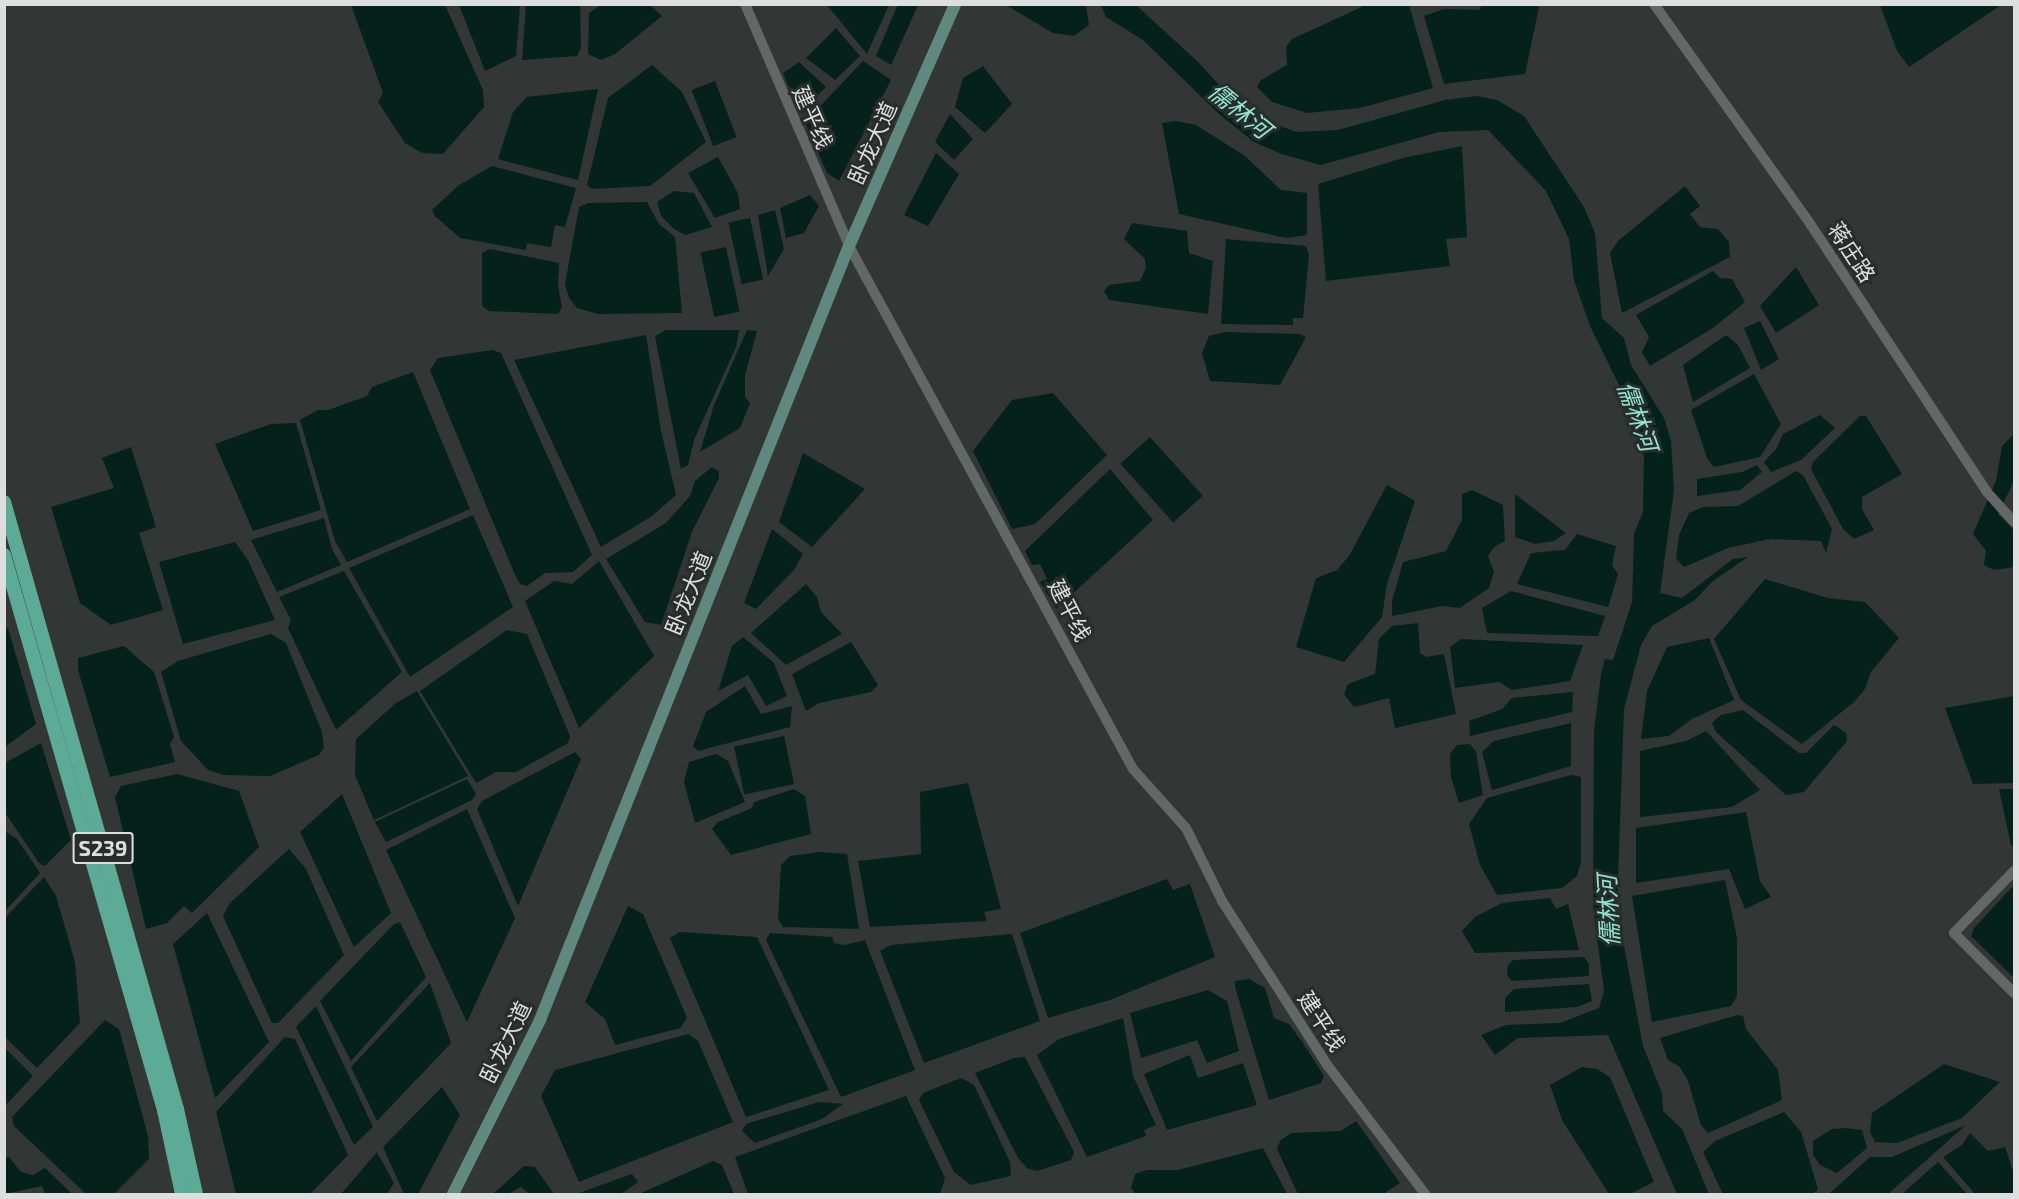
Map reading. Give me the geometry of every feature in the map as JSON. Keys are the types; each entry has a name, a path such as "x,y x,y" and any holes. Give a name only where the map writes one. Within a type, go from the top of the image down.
{"main road":[{"name":"卧龙大道","path":"453,1194 540,1020 849,246 955,4"},
{"name":"S239","path":"4,502 177,1109 196,1194"},
{"name":"S239","path":"4,555 161,1099 182,1194"}],"street":[{"name":"建平线","path":"745,4 849,246 1133,769 1186,828 1222,901 1328,1066 1425,1194"},
{"name":"蒋庄路","path":"1654,4 1809,222 1987,492 2014,522"},
{"path":"2014,871 1954,933 2014,993"}],"water":[{"path":"898,4 918,5 891,65 876,56"},
{"path":"1532,4 1539,7 1525,74 1444,84 1424,16 1444,9 1480,10 1481,5"},
{"path":"1880,4 2001,5 1909,67 1897,51"},
{"path":"351,5 445,5 483,90 484,107 443,154 422,153 405,143 378,102 383,93"},
{"path":"459,5 520,5 516,56 485,71"},
{"path":"526,5 580,5 581,48 577,56 522,60"},
{"path":"601,5 650,5 662,16 615,54 601,60 588,54 589,13"},
{"path":"827,5 889,5 867,54"},
{"path":"1006,5 1086,5 1089,25 1074,36 1053,33"},
{"name":"儒林河","path":"1101,5 1136,5 1199,63 1244,112 1296,132 1338,130 1445,100 1477,96 1497,100 1524,116 1584,207 1595,233 1602,318 1624,338 1631,365 1664,418 1671,441 1674,490 1660,593 1682,598 1733,559 1748,557 1713,581 1695,600 1652,626 1641,645 1624,709 1617,907 1643,1046 1662,1093 1663,1111 1682,1129 1709,1194 1677,1194 1608,1035 1518,1038 1495,1055 1481,1035 1506,1025 1560,1023 1599,1008 1604,991 1593,907 1594,731 1605,659 1613,660 1632,602 1634,534 1643,512 1644,458 1637,422 1590,326 1574,280 1569,239 1546,191 1488,130 1439,132 1321,165 1281,154 1254,142 1219,114 1143,40 1106,17"},
{"path":"1366,5 1409,5 1433,88 1360,108 1307,113 1272,102 1257,87 1261,80 1287,65 1286,47 1292,39"},
{"path":"836,28 860,56 835,80 806,58"},
{"path":"863,61 891,80 839,181 827,173 805,122"},
{"path":"799,62 826,87 804,109 794,100 783,73"},
{"path":"652,65 682,92 706,142 650,186 592,189 587,185 608,98"},
{"path":"983,66 1012,104 985,133 955,107 963,78"},
{"path":"715,81 737,137 713,146 692,90"},
{"path":"598,89 578,180 498,159 513,112 527,97"},
{"path":"950,114 973,139 954,160 935,142"},
{"path":"1176,121 1196,125 1245,156 1281,190 1307,193 1307,235 1286,238 1179,214 1162,123"},
{"path":"1462,146 1467,237 1446,239 1450,266 1326,281 1318,184 1403,158"},
{"path":"936,153 959,174 928,226 904,215"},
{"path":"718,157 738,193 740,209 715,218 688,173"},
{"path":"492,166 576,188 565,227 555,225 551,247 527,243 526,250 460,238 435,216 432,210 459,185"},
{"path":"1685,186 1700,206 1690,214 1700,227 1718,229 1729,242 1730,257 1622,313 1610,253 1618,241"},
{"path":"674,191 694,193 712,227 685,235 674,229 661,216 657,202"},
{"path":"810,195 819,206 804,233 786,238 780,208"},
{"path":"647,202 659,224 675,237 682,313 598,314 577,308 569,298 565,284 579,207 588,203"},
{"path":"775,210 784,249 768,276 758,215"},
{"path":"750,218 763,280 742,284 728,223"},
{"path":"1132,223 1187,231 1189,253 1213,261 1208,314 1109,300 1104,291 1109,285 1140,281 1146,268 1145,259 1124,239"},
{"path":"1226,239 1306,246 1309,255 1303,318 1293,318 1293,325 1221,324"},
{"path":"726,247 740,312 714,317 701,252"},
{"path":"490,249 559,263 558,286 562,307 558,314 489,311 482,306 482,253"},
{"path":"1796,267 1819,305 1776,333 1760,306"},
{"path":"1713,271 1720,278 1732,279 1745,302 1713,328 1650,366 1642,352 1649,337 1636,315"},
{"path":"1760,321 1779,359 1761,370 1744,328"},
{"path":"666,330 739,330 736,347 694,440 688,465 681,469 655,336"},
{"path":"747,330 757,331 745,375 745,397 750,403 740,428 700,452 714,405"},
{"path":"1225,332 1299,334 1306,337 1280,385 1210,381 1202,353 1209,336"},
{"path":"646,335 661,431 676,495 652,516 601,547 514,360"},
{"path":"1726,335 1738,345 1750,368 1693,402 1683,365"},
{"path":"493,350 501,353 592,555 573,572 545,573 527,586 520,584 515,575 430,370 438,358"},
{"path":"413,372 470,509 347,562 335,541 300,420 318,410 328,410 367,396 372,387"},
{"path":"1754,374 1781,424 1760,457 1714,467 1707,458 1691,410"},
{"path":"1053,393 1107,455 1035,524 1012,529 973,451 1012,400"},
{"path":"1820,415 1835,428 1801,460 1771,472 1764,462 1776,449 1783,434"},
{"path":"1860,416 1866,416 1902,474 1862,497 1862,509 1874,530 1854,539 1843,529 1811,469 1813,462"},
{"path":"296,423 321,510 253,531 215,444 271,424"},
{"path":"2014,434 2014,481 1998,514 2014,530 2014,567 1994,570 1984,565 1986,551 1973,534 1996,481 2002,446"},
{"path":"1150,437 1203,496 1173,522 1120,464"},
{"path":"131,447 156,527 139,533 163,610 111,625 80,603 51,507 114,488 102,458"},
{"path":"803,453 865,489 812,547 779,522"},
{"path":"1757,465 1762,472 1740,490 1697,496 1697,479 1742,472"},
{"path":"712,467 719,471 719,478 692,532 661,625 645,622 606,559 666,523 690,496 695,481"},
{"path":"1110,469 1153,520 1056,609 1040,582 1047,579 1040,564 1032,565 1025,551"},
{"path":"1796,471 1803,475 1832,529 1826,553 1821,541 1770,539 1728,548 1684,567 1676,559 1679,535 1689,513 1703,507 1738,506"},
{"path":"1387,485 1415,501 1387,584 1382,617 1344,662 1296,647 1316,578 1337,570 1349,556"},
{"path":"1472,490 1503,505 1505,541 1494,547 1488,556 1494,572 1489,588 1460,608 1442,606 1392,616 1392,601 1403,562 1446,551 1462,520 1462,494"},
{"path":"1515,494 1566,533 1554,541 1535,544 1515,537"},
{"path":"473,515 513,607 410,677 349,568"},
{"path":"324,518 332,549 341,565 277,592 251,540"},
{"path":"772,529 803,554 794,570 756,609 744,603"},
{"path":"1577,534 1616,546 1612,565 1618,574 1608,607 1517,584 1531,553 1565,550"},
{"path":"235,542 248,560 275,620 183,644 159,562"},
{"path":"599,561 654,656 579,728 525,601 554,581 572,584"},
{"path":"344,571 402,672 336,730 288,628 291,620 279,597"},
{"path":"1765,579 1828,598 1865,602 1899,638 1871,672 1865,689 1854,702 1802,744 1741,700 1714,639"},
{"path":"806,584 817,597 821,612 842,634 786,665 751,633"},
{"path":"1511,591 1605,616 1598,636 1487,633 1482,608"},
{"path":"1418,623 1420,653 1426,657 1444,654 1456,714 1395,728 1389,698 1354,707 1344,694 1348,684 1375,674 1379,639 1392,626"},
{"path":"8,628 36,724 5,747 4,630"},
{"path":"507,630 527,634 570,736 568,743 516,772 496,772 476,783 420,691"},
{"path":"271,634 286,643 322,732 324,748 319,755 270,776 224,775 208,770 181,741 161,672 178,661"},
{"path":"743,637 774,663 787,696 766,706 748,675 718,691 732,646"},
{"path":"1709,638 1734,700 1692,719 1669,736 1641,739 1647,691 1667,647"},
{"path":"1461,639 1583,645 1570,681 1512,690 1499,682 1455,688 1450,647"},
{"path":"851,642 878,685 871,692 819,703 806,711 792,674"},
{"path":"124,646 154,672 174,737 170,744 175,762 110,777 78,670 78,658"},
{"path":"745,686 761,714 792,706 790,727 698,751 693,746 706,712"},
{"path":"417,691 468,776 374,820 355,775 356,739 396,703"},
{"path":"1573,692 1572,712 1470,736 1469,721 1502,709 1512,698"},
{"path":"2014,696 2014,783 1973,784 1945,708"},
{"path":"1743,710 1799,753 1806,753 1834,725 1846,733 1847,741 1804,792 1786,795 1716,732 1712,723 1721,715"},
{"path":"1571,723 1571,766 1492,790 1482,752 1494,741"},
{"path":"1706,731 1760,790 1732,807 1640,817 1640,751 1686,741"},
{"path":"784,736 794,784 744,795 734,747"},
{"path":"41,743 71,840 45,866 39,863 4,811 5,763"},
{"path":"1470,744 1476,752 1483,795 1459,803 1451,777 1450,754 1457,745"},
{"path":"575,752 581,759 518,906 477,809 482,801"},
{"path":"716,754 728,761 745,802 695,823 684,782 689,762"},
{"path":"177,774 239,791 259,847 192,913 184,906 167,923 146,929 115,797 121,786"},
{"path":"1571,775 1581,777 1581,862 1577,876 1562,888 1497,895 1480,865 1469,824 1487,798"},
{"path":"467,779 476,794 472,800 386,842 375,822"},
{"path":"968,783 1001,909 984,912 987,921 870,927 858,861 921,854 920,792"},
{"path":"794,789 805,796 811,834 731,855 712,829 718,822 752,808 754,802"},
{"path":"1999,789 2014,789 2014,848 2011,845"},
{"path":"342,794 391,913 354,947 300,832"},
{"path":"467,809 515,918 467,1022 386,850"},
{"path":"1746,812 1760,881 1771,897 1745,909 1729,869 1636,883 1636,828"},
{"path":"5,831 17,839 40,873 5,911"},
{"path":"289,849 306,869 344,955 278,1023 272,1023 223,916 230,903"},
{"path":"820,852 847,854 859,929 783,927 778,919 781,865 790,856"},
{"path":"44,877 56,896 75,962 80,1023 37,1068 5,1037 4,919"},
{"path":"1167,879 1173,890 1190,884 1215,957 1110,1000 1048,1018 1020,933"},
{"path":"1725,880 1737,938 1737,996 1731,1006 1652,1022 1632,896"},
{"path":"2014,885 2014,978 1971,936 1974,928"},
{"path":"1550,898 1556,909 1568,904 1579,950 1475,953 1462,931 1475,917 1502,903"},
{"path":"628,906 643,914 687,1018 680,1028 615,1045 605,1019 585,1002"},
{"path":"207,913 269,1042 215,1098 173,944"},
{"path":"400,922 426,977 351,1061 320,1001 394,924"},
{"path":"680,932 757,937 829,1090 746,1117 670,938"},
{"path":"770,933 832,937 834,943 845,945 865,940 915,1070 841,1097 766,940"},
{"path":"1012,934 1040,1021 924,1063 880,951 891,945"},
{"path":"1584,957 1589,964 1589,976 1512,981 1507,975 1508,965 1513,960"},
{"path":"1249,979 1265,988 1274,1018 1289,1024 1303,1043 1324,1076 1321,1083 1269,1100 1235,987 1235,981"},
{"path":"430,983 451,1043 377,1121 351,1067"},
{"path":"1589,984 1592,1001 1577,1007 1505,1012 1505,998 1514,989"},
{"path":"1208,990 1227,1001 1239,1051 1207,1063 1197,1040 1141,1058 1130,1013"},
{"path":"316,1006 373,1127 354,1145 296,1027"},
{"path":"1737,1015 1743,1016 1746,1029 1778,1070 1782,1100 1708,1133 1701,1125 1688,1081 1679,1066 1668,1060 1660,1038"},
{"path":"1123,1018 1133,1076 1156,1125 1144,1130 1146,1136 1087,1157 1037,1055 1059,1039"},
{"path":"105,1020 119,1029 148,1136 149,1159 114,1194 86,1194 14,1126 12,1117"},
{"path":"688,1034 698,1041 733,1122 579,1182 541,1096 555,1070"},
{"path":"285,1037 295,1039 348,1155 310,1194 236,1194 216,1112"},
{"path":"5,1048 33,1076 4,1106"},
{"path":"1190,1055 1198,1078 1243,1063 1257,1105 1167,1130 1144,1074"},
{"path":"1025,1057 1074,1152 1071,1160 1037,1171 1027,1168 1018,1158 975,1073 1014,1058"},
{"path":"1944,1064 2000,1082 1962,1118 1897,1143 1875,1142 1870,1132 1872,1113"},
{"path":"1582,1067 1597,1069 1610,1077 1654,1182 1630,1194 1609,1194 1562,1120 1550,1085"},
{"path":"961,1078 974,1085 1010,1162 1011,1176 971,1185 954,1172 919,1100 923,1093"},
{"path":"442,1087 460,1115 418,1194 404,1194 383,1147"},
{"path":"906,1096 945,1178 940,1194 748,1194 735,1157"},
{"path":"819,1102 843,1104 822,1119 755,1143 742,1131 746,1124"},
{"path":"1784,1112 1801,1132 1818,1189 1813,1194 1723,1194 1703,1152 1715,1141"},
{"path":"1356,1121 1400,1183 1383,1194 1298,1194 1277,1149 1280,1141 1291,1133 1341,1131"},
{"path":"1966,1125 1888,1194 1829,1194 1870,1157 1892,1157"},
{"path":"1832,1129 1862,1130 1867,1148 1837,1173 1820,1165 1813,1155 1813,1141"},
{"path":"1970,1133 1988,1151 2005,1147 2014,1174 2014,1194 1975,1194 1943,1157 1962,1145"},
{"path":"1263,1148 1287,1194 1136,1194 1131,1188 1135,1174 1147,1170 1178,1170"},
{"path":"377,1152 394,1183 387,1194 341,1194"},
{"path":"9,1157 21,1172 33,1175 45,1168 72,1194 45,1194 42,1186 5,1194 5,1158"},
{"path":"713,1161 722,1165 734,1194 639,1194"},
{"path":"1938,1162 1967,1194 1902,1194"},
{"path":"524,1166 535,1167 554,1194 530,1194 521,1187 508,1194 493,1194"},
{"path":"632,1174 638,1182 621,1194 576,1194"}]}
